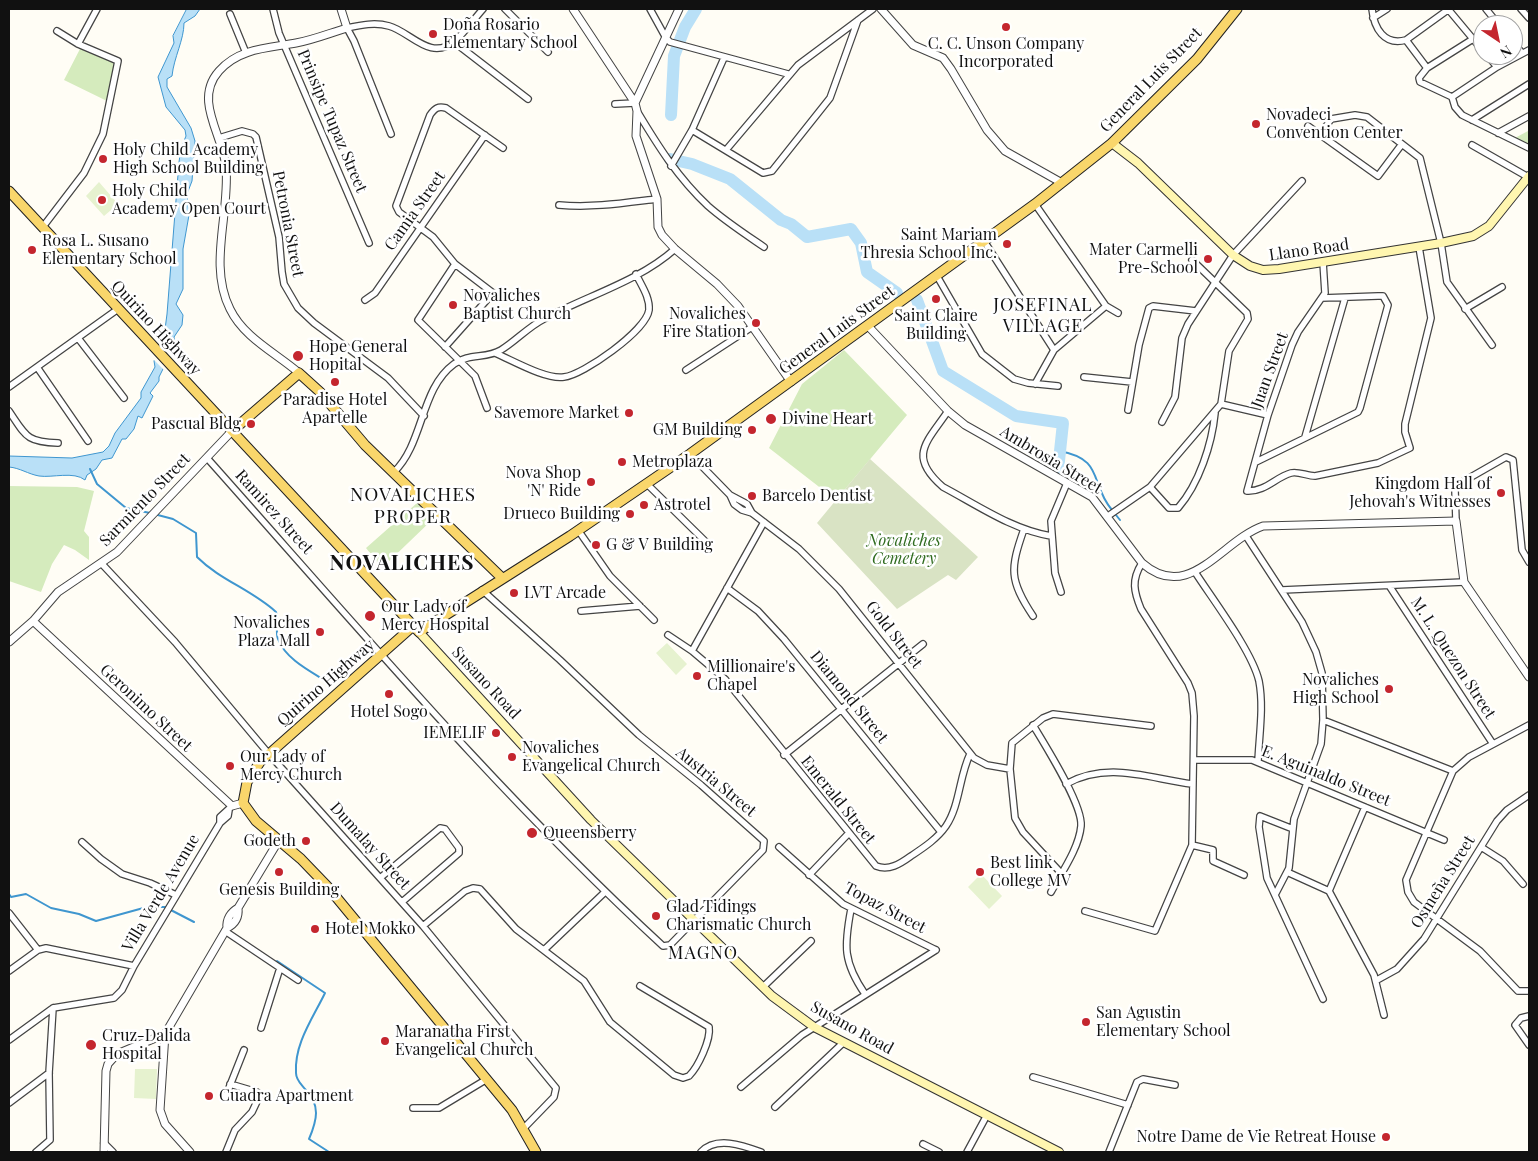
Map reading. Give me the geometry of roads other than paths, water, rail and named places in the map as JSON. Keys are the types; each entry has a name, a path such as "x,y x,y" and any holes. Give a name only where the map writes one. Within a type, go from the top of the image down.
{"main road":[{"name":"General Luis Street","path":"415,629 502,578 578,530 690,454 792,382 1035,204 1112,143 1198,57 1237,9"},
{"name":"Llano Road","path":"1112,143 1138,164 1233,255 1250,266 1263,270 1419,247 1482,232 1500,214 1529,177"},
{"name":"Quirino Highway","path":"9,191 415,629 381,654 268,754 255,768 246,782 243,804"},
{"name":"Sarmiento Street","path":"232,431 299,372"},
{"path":"299,372 320,392 349,429 502,578"},
{"name":"Susano Road","path":"415,629 591,820 763,988 814,1027 1059,1152"},
{"path":"243,804 256,821 326,884 487,1079 524,1128 536,1152"}],"street":[{"path":"78,44 96,9"},
{"name":"Prinsipe Tupaz Street","path":"273,9 284,44 369,242"},
{"path":"340,9 346,28 354,41 391,134"},
{"path":"299,372 242,328 226,301 221,279 220,262 226,168 210,110 208,90 212,80 220,69 246,53 284,44 297,43 346,28 375,24 386,25 404,33 424,47 443,47 454,42 483,9"},
{"path":"505,9 548,52"},
{"path":"573,9 635,103 637,111 636,136 657,199 658,227 662,235 674,249 727,293 792,382"},
{"path":"650,9 666,38 680,45 788,74"},
{"path":"635,103 666,38 671,22 679,9"},
{"path":"726,150 788,74 873,9"},
{"path":"882,9 913,45 936,54 947,64 988,130 1005,151 1062,183"},
{"path":"1372,9 1377,29 1386,39 1398,42 1406,40 1449,9 1473,39 1427,68 1419,78 1420,82 1452,96 1457,111 1529,148"},
{"path":"1373,18 1387,9"},
{"path":"1521,9 1529,18"},
{"path":"230,14 246,53"},
{"path":"692,130 767,174 772,171 830,98 858,20"},
{"path":"42,228 84,173 103,134 118,61 78,44 57,31"},
{"path":"1406,40 1427,68"},
{"path":"454,42 528,99"},
{"path":"671,166 692,130 724,58"},
{"path":"1452,96 1501,65"},
{"path":"1472,120 1529,84"},
{"path":"615,104 635,103"},
{"path":"445,347 493,293 455,264 442,246 399,212 396,206 430,115 434,109 446,108 502,148"},
{"path":"637,111 671,166 710,208 764,247"},
{"path":"1320,135 1331,119 1362,116 1416,154 1422,162 1441,243 1447,282 1492,345"},
{"path":"1498,133 1529,116"},
{"path":"1308,126 1378,176 1402,144"},
{"name":"Petronia Street","path":"219,138 242,131 253,134 256,137 279,237 284,284 298,308 314,323 388,378 424,416"},
{"name":"Camia Street","path":"365,300 375,292 485,135"},
{"path":"1472,145 1529,177"},
{"path":"1162,422 1175,397 1182,338 1196,311 1233,255 1302,181"},
{"path":"559,205 598,206 657,199"},
{"path":"1035,204 1106,306 1118,313"},
{"path":"984,241 1054,350"},
{"name":"Juan Street","path":"1324,262 1325,288 1322,298 1298,332 1292,345 1268,415 1247,491 1254,491 1274,483 1288,473 1296,472 1306,476 1315,476 1378,464 1410,448 1405,432 1405,424 1431,318 1419,247"},
{"path":"394,472 406,460 412,448 440,378 459,360 496,352 543,319 658,263 674,249"},
{"path":"1110,515 1150,487 1221,404 1229,351 1248,319 1244,308 1192,260"},
{"path":"455,264 418,320 478,379 487,408"},
{"path":"496,352 530,368 556,377 564,378 574,374 627,341 645,321 649,310 648,298 636,274"},
{"path":"936,276 982,354 1014,380 1058,386"},
{"path":"1465,309 1502,287"},
{"path":"1256,462 1358,412 1362,403 1388,305 1383,296 1322,298"},
{"path":"1305,437 1345,298"},
{"path":"1035,384 1054,350 1106,306"},
{"path":"1128,410 1144,320 1149,308 1153,306 1196,311"},
{"path":"9,387 118,309"},
{"name":"Ambrosia Street","path":"868,326 948,411 976,432 1092,497 1110,515 1142,563 1152,572 1163,577 1182,577 1194,572 1263,526 1456,521"},
{"path":"686,370 752,327"},
{"path":"78,338 124,398"},
{"path":"37,367 88,442"},
{"path":"1084,377 1132,382"},
{"path":"1221,404 1268,415"},
{"path":"9,411 27,437 38,442 58,443"},
{"path":"948,411 924,447 923,457 927,470 944,487 1024,529 1051,536"},
{"path":"1150,487 1170,508 1178,508 1192,489 1213,432 1215,412"},
{"name":"Sarmiento Street","path":"9,642 33,621 58,592 102,564 117,552 232,431"},
{"name":"Gold Street","path":"690,454 730,495 734,504 752,513 799,549 824,574 899,663 970,754 987,766 1010,769"},
{"path":"1529,562 1522,550 1513,460 1506,457 1457,485 1455,490 1456,521 1464,582 1529,677"},
{"name":"Ramirez Street","path":"207,458 479,764 605,892 663,946 670,946 695,921"},
{"path":"1061,592 1055,573 1051,536 1053,513 1067,483"},
{"path":"646,484 706,542"},
{"path":"692,651 764,522"},
{"path":"1024,529 1014,557 1014,570 1018,594 1033,616"},
{"path":"578,530 610,576 654,620"},
{"path":"1246,536 1302,622 1316,652 1322,673 1323,720 1321,744 1293,829 1287,872 1276,893"},
{"path":"1086,910 1155,931 1192,845 1194,760 1192,693 1142,610 1137,598 1134,583 1135,575 1142,563"},
{"name":"Dumalay Street","path":"102,564 172,639 268,754 423,926 556,1088 554,1098 524,1128"},
{"path":"1194,572 1246,652 1256,673 1261,704 1258,762"},
{"path":"1282,590 1390,587 1464,582"},
{"name":"M. L. Quezon Street","path":"1390,587 1494,744"},
{"name":"Diamond Street","path":"727,588 747,602 772,625 941,832"},
{"name":"Austria Street","path":"482,590 560,660 639,736 701,785 764,841 763,850 695,921"},
{"path":"581,611 640,606"},
{"name":"Geronimo Street","path":"33,621 230,808"},
{"name":"Emerald Street","path":"668,635 692,651 725,680 871,862 882,868 888,868 905,860 941,832 952,814 961,777 970,754"},
{"path":"784,755 923,644"},
{"path":"1061,873 1018,826 1013,812 1010,769 1012,743 1048,715 1059,713 1151,726"},
{"path":"1323,720 1453,771"},
{"path":"1033,725 1066,784 1077,807 1081,824 1080,834 1051,892"},
{"path":"1529,725 1469,758 1453,771 1407,874 1406,886 1414,902 1480,951 1518,991 1529,991"},
{"name":"E. Aguinaldo Street","path":"1194,760 1247,759 1258,762 1444,840"},
{"path":"1066,784 1088,773 1100,771 1132,773 1192,784"},
{"name":"Osmeña Street","path":"1377,980 1407,961 1437,920 1497,821 1507,810 1529,795"},
{"path":"230,808 243,804"},
{"path":"1329,891 1365,807"},
{"name":"Villa Verde Avenue","path":"38,950 46,948 134,966 220,823 220,817 230,808"},
{"path":"1293,829 1260,816 1259,827 1264,869 1323,999"},
{"path":"380,878 440,828 445,829 459,848 459,853 402,902"},
{"path":"809,875 848,834"},
{"path":"190,1152 165,1124 160,1110 165,1034 226,929 230,916 238,908 279,840"},
{"path":"82,842 122,874 150,883 176,895"},
{"path":"1192,845 1213,850 1213,861 1244,875"},
{"name":"Topaz Street","path":"779,847 834,897 851,908 936,950 865,994"},
{"path":"1481,847 1503,861 1523,884"},
{"path":"1287,872 1329,891 1377,980 1384,1015"},
{"path":"423,926 460,894 469,889 477,888 516,929 584,982 610,1022 674,1075 683,1078 689,1076 703,1050 709,1034 709,1027 640,986"},
{"path":"544,950 605,892"},
{"path":"741,1087 802,1035 865,994 850,971 847,960 846,941 851,908"},
{"path":"9,913 38,950 9,972"},
{"path":"226,929 298,980"},
{"path":"763,988 811,940"},
{"path":"9,1040 53,1008 114,998 122,990 134,966"},
{"path":"261,1028 280,968"},
{"path":"36,1152 48,1144 50,1140 49,1073 53,1008"},
{"path":"1529,1016 1516,1022 1516,1027 1529,1046"},
{"path":"104,1152 106,1071 108,1064 124,1050 165,1034"},
{"path":"775,1107 844,1042"},
{"path":"225,1098 244,1050"},
{"path":"9,1103 49,1073"},
{"path":"1033,1077 1128,1105"},
{"path":"413,1108 439,1108 487,1079"},
{"path":"1109,1152 1137,1082 1140,1080 1176,1085"},
{"path":"226,1152 235,1130 252,1112 260,1095 257,1092 230,1084"},
{"path":"967,1152 987,1115"},
{"path":"700,1152 710,1144 718,1142 761,1152"},
{"path":"104,1143 113,1152"},
{"path":"923,1144 939,1152"}],"water":[{"path":"187,9 200,9 195,16 184,23 172,76 167,79 167,87 191,128 195,141 192,181 187,194 189,215 183,249 183,289 176,304 183,315 182,325 174,337 175,345 159,377 159,381 150,393 153,396 142,418 138,416 134,429 126,439 122,439 112,458 102,460 96,469 87,475 85,480 69,475 39,476 9,467 9,456 72,458 103,452 141,398 141,392 155,367 154,361 164,337 179,162 181,148 186,136 185,130 166,107 158,77 174,43 173,36"}],"waterway":[{"path":"671,115 674,56 685,27 696,9"},
{"path":"670,159 692,164 730,179 781,220 791,224 807,237 851,229 861,243 867,272 897,293"},
{"path":"917,300 943,371 1016,416 1063,423 1058,470"},
{"path":"1059,451 1074,455 1090,466 1100,491 1112,510"},
{"path":"90,469 97,484 126,508 150,513"},
{"path":"154,514 173,519 196,533 197,557 276,612 277,636 287,653 300,665 329,683"},
{"path":"1116,515 1120,520"},
{"path":"9,894 11,897 26,894 51,908 79,914 96,921 147,907 165,907 194,922"},
{"path":"277,961 325,993 301,1042 296,1062 296,1075 314,1101 316,1113 309,1139 329,1152"}],"place":[{"name":"C. C. Unson Company Incorporated","path":"1006,27"},
{"name":"Doña Rosario Elementary School","path":"433,34"},
{"name":"Novadeci Convention Center","path":"1256,124"},
{"name":"Holy Child Academy High School Building","path":"103,159"},
{"name":"Holy Child Academy Open Court","path":"102,200"},
{"name":"Saint Mariam Thresia School Inc.","path":"1007,244"},
{"name":"Rosa L. Susano Elementary School","path":"32,250"},
{"name":"Mater Carmelli Pre-School","path":"1208,259"},
{"name":"Saint Claire Building","path":"936,299"},
{"name":"Novaliches Baptist Church","path":"453,305"},
{"name":"Novaliches Fire Station","path":"756,323"},
{"name":"Hope General Hopital","path":"298,356"},
{"name":"Paradise Hotel Apartelle","path":"335,382"},
{"name":"Savemore Market","path":"629,413"},
{"name":"Divine Heart","path":"771,419"},
{"name":"Pascual Bldg","path":"251,424"},
{"name":"GM Building","path":"752,430"},
{"name":"Metroplaza","path":"622,462"},
{"name":"Nova Shop 'N' Ride","path":"591,482"},
{"name":"Kingdom Hall of Jehovah's Witnesses","path":"1501,493"},
{"name":"Barcelo Dentist","path":"752,496"},
{"name":"Astrotel","path":"644,505"},
{"name":"Drueco Building","path":"630,514"},
{"name":"G & V Building","path":"596,545"},
{"name":"LVT Arcade","path":"514,593"},
{"name":"Our Lady of Mercy Hospital","path":"370,616"},
{"name":"Novaliches Plaza Mall","path":"320,632"},
{"name":"Millionaire's Chapel","path":"697,676"},
{"name":"Novaliches High School","path":"1389,689"},
{"name":"Hotel Sogo","path":"389,694"},
{"name":"IEMELIF","path":"496,733"},
{"name":"Novaliches Evangelical Church","path":"512,757"},
{"name":"Our Lady of Mercy Church","path":"230,766"},
{"name":"Queensberry","path":"532,833"},
{"name":"Godeth","path":"306,841"},
{"name":"Genesis Building","path":"279,872"},
{"name":"Best link College MV","path":"980,872"},
{"name":"Glad Tidings Charismatic Church","path":"656,916"},
{"name":"Hotel Mokko","path":"315,929"},
{"name":"San Agustin Elementary School","path":"1086,1022"},
{"name":"Maranatha First Evangelical Church","path":"385,1041"},
{"name":"Cruz-Dalida Hospital","path":"91,1045"},
{"name":"Cuadra Apartment","path":"209,1096"},
{"name":"Notre Dame de Vie Retreat House","path":"1386,1137"}],"district":[{"name":"JOSEFINAL VILLAGE","path":"1043,315"},
{"name":"NOVALICHES PROPER","path":"413,506"},
{"name":"NOVALICHES","path":"402,563"},
{"name":"MAGNO","path":"703,953"}],"park label":[{"name":"Novaliches Cemetery","path":"904,550"}]}
